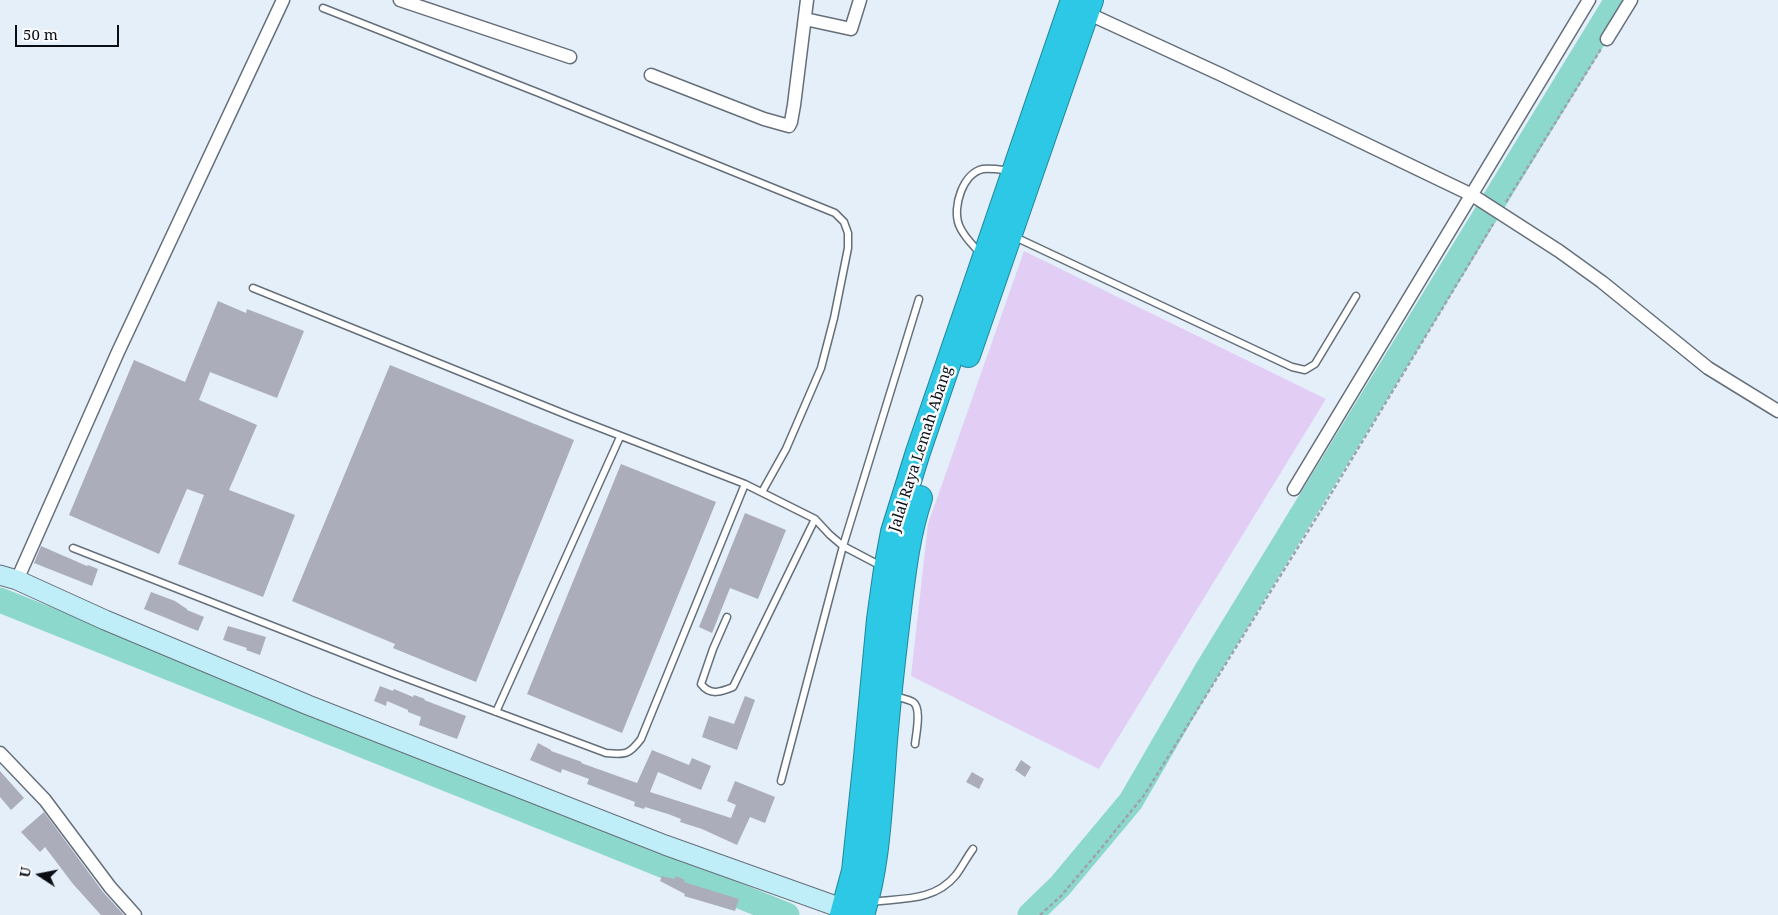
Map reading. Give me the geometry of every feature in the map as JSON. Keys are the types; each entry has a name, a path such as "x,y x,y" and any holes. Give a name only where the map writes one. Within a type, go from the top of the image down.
{"highway":[{"name":"Jalal Raya Lemah Abang","path":"853,910 854,870 879,619 893,532 908,482 1014,171 1083,4"},
{"name":"Jalal Raya Lemah Abang","path":"853,910 873,868 878,828 888,694 905,562 914,518 930,465 1010,235 1083,4"}],"street":[{"path":"283,0 118,352 9,577 105,620 316,708 665,845 853,910"},
{"path":"400,0 570,57"},
{"path":"651,75 764,119 789,126 793,114 806,0"},
{"path":"805,19 851,28 860,0"},
{"path":"1294,489 1589,0"},
{"path":"1607,40 1631,0"},
{"path":"1083,4 1222,75 1472,196 1497,210 1559,250 1708,368 1778,412"},
{"path":"0,753 45,800 110,887 135,915"}],"lane":[{"path":"323,8 807,202 835,214 844,222 848,233 848,248 834,318 821,368 786,449 762,492"},
{"path":"984,258 962,233 958,223 956,211 960,195 967,180 974,173 984,169 1014,171"},
{"path":"1010,235 1292,367 1305,370 1315,364 1356,296"},
{"path":"254,288 620,437 745,484 815,519 843,546 886,569"},
{"path":"781,781 843,546 919,298"},
{"path":"496,712 620,437"},
{"path":"72,548 496,712 606,753 624,755 633,749 641,739 745,484"},
{"path":"727,617 712,649 701,684 704,689 717,693 733,687 815,519"},
{"path":"888,694 912,701 917,706 915,744"},
{"path":"853,910 925,896 940,889 955,876 973,849"}],"path":[{"path":"1040,915 1067,888 1145,794 1318,514 1497,210 1607,40"}],"shaded area":[{"path":"1024,251 1326,399 1099,769 911,676 928,524"}],"building":[{"path":"218,301 246,313 247,309 304,331 277,398 210,372 199,400 257,425 229,490 295,515 263,597 178,564 204,495 187,489 159,554 69,515 134,360 185,382"},
{"path":"390,365 574,440 476,682 393,648 395,644 292,601"},
{"path":"621,464 716,502 622,733 527,694"},
{"path":"745,513 786,530 758,599 730,588 712,633 699,627"},
{"path":"41,546 98,569 92,586 34,563"},
{"path":"151,592 175,601 187,610 204,617 198,631 144,609"},
{"path":"228,626 266,637 260,655 246,650 247,648 223,640"},
{"path":"380,686 393,691 394,689 413,697 414,695 466,716 457,739 419,725 421,717 408,712 408,710 387,701 386,706 374,701"},
{"path":"745,696 755,700 737,750 702,737 709,716 734,724"},
{"path":"538,743 551,751 637,783 652,750 689,765 692,758 711,766 701,790 658,772 650,792 731,818 736,805 727,801 735,781 775,797 765,823 750,817 737,845 702,829 680,822 681,819 668,814 645,807 644,809 634,806 635,802 587,784 589,779 562,769 561,773 530,760"},
{"path":"1021,760 1031,767 1025,777 1015,770"},
{"path":"0,771 24,798 11,810 0,797"},
{"path":"972,772 984,779 979,789 966,782"},
{"path":"44,812 103,892 124,915 101,915 73,884 45,847 40,852 21,832"},
{"path":"662,876 674,879 676,876 685,880 684,882 739,899 735,911 684,896 685,894 660,881"}],"waterway":[{"path":"1030,915 1060,886 1131,801 1208,668 1617,0"},
{"path":"0,600 787,915"}]}
